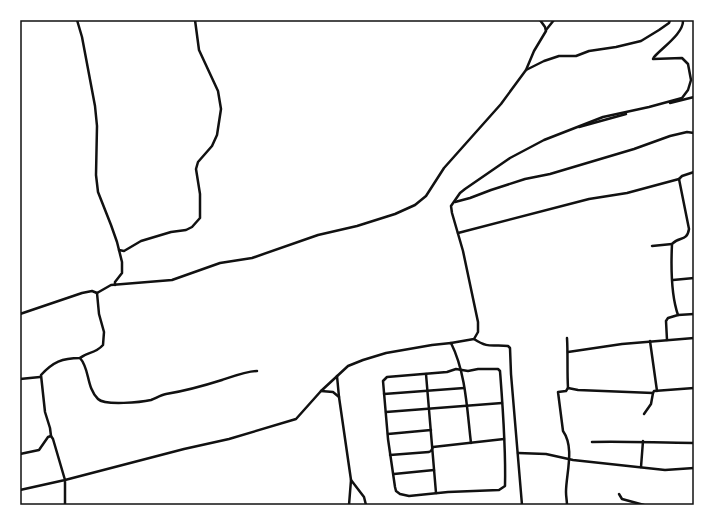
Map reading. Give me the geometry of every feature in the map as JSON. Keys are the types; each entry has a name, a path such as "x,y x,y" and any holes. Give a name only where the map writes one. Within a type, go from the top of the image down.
{"street":[{"path":"77,20 98,126 96,175 98,192 120,250 122,262 122,273 115,282 115,285"},
{"path":"120,250 124,251 141,241 171,232 186,230 192,227 200,218 200,194 196,169 198,162 212,146 217,135 221,109 218,91 199,50 195,20"},
{"path":"540,20 546,31"},
{"path":"20,314 82,293 92,291 97,293 112,285 172,280 220,263 252,258 318,235 356,226 395,214 415,205 426,196 444,168 501,104 526,70 534,51 554,20"},
{"path":"526,70 544,60 559,56 576,56 589,51 641,41 669,23 670,20"},
{"path":"474,338 478,332 478,322 463,252 451,208 460,193 510,158 544,140 602,117 682,98 688,90 691,80 688,64 682,58 653,59 680,32 683,27 683,20"},
{"path":"569,130 613,117 694,97"},
{"path":"455,202 525,179 542,174 550,174 634,149 670,136 686,132 694,133"},
{"path":"458,233 589,200 627,193 679,179 682,176 694,172"},
{"path":"652,246 672,244 675,240 685,238 688,234 689,229 679,179"},
{"path":"672,244 673,280 675,303 678,315"},
{"path":"673,280 694,278"},
{"path":"65,505 65,480 45,412 40,377 48,366 68,359 80,358 84,355 98,351 104,343 104,332 99,314 97,293"},
{"path":"667,340 666,321 668,318 678,315 694,314"},
{"path":"20,490 229,439 296,419 321,391 348,366 363,360 424,346 451,343 474,338 487,346 499,345 508,346 510,348 522,505"},
{"path":"567,338 568,388"},
{"path":"568,352 650,341 694,338"},
{"path":"650,341 657,391"},
{"path":"451,343 455,350 464,388 471,442"},
{"path":"80,358 84,363 88,382 93,392 98,400 108,404 151,400 162,395 190,389 245,373 257,372"},
{"path":"460,369 468,371 478,369 498,369 500,372 502,381 506,460 505,486 502,490 436,493 409,496 400,494 395,488 390,455 383,381 387,377 426,374 460,369"},
{"path":"426,374 436,493"},
{"path":"336,376 351,480 349,505"},
{"path":"20,379 40,377"},
{"path":"384,394 464,388"},
{"path":"567,505 566,493 570,459 566,436 563,431 558,392 566,391 568,388 578,390 653,393 657,391 694,388"},
{"path":"321,391 333,392 339,397"},
{"path":"644,414 651,404 653,393"},
{"path":"386,412 467,405 502,404"},
{"path":"388,434 431,430"},
{"path":"20,454 39,450 48,437 51,436"},
{"path":"390,455 429,452 433,447 471,442 504,440"},
{"path":"641,467 643,441"},
{"path":"592,442 643,441 653,443 694,443"},
{"path":"518,453 546,454 601,464 665,470 694,468"},
{"path":"394,474 434,470"},
{"path":"351,480 364,497 366,505"},
{"path":"619,494 622,499 644,505"}]}
